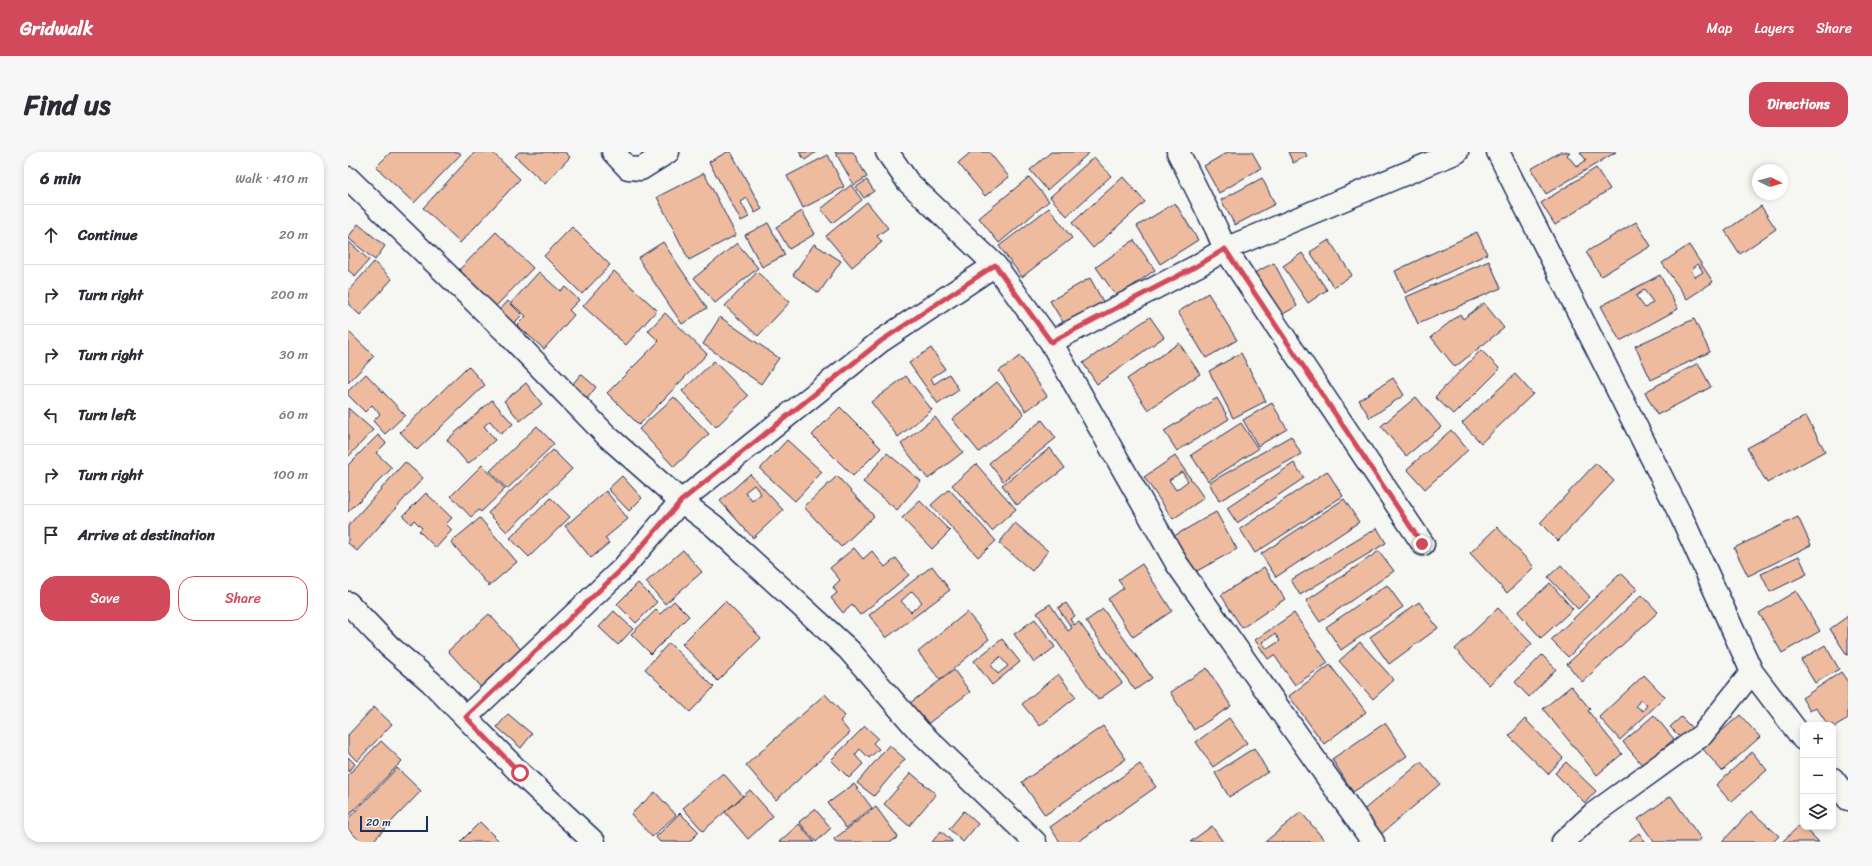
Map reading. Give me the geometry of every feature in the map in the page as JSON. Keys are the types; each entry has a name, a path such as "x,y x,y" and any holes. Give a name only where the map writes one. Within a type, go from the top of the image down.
{"street":[{"path":"612,152 628,168 641,169 668,152"},
{"path":"888,152 908,182 995,265 1051,342 1177,564 1373,842"},
{"path":"1178,152 1225,249 1422,544"},
{"path":"1051,342 1197,266 1225,249 1457,152"},
{"path":"1498,152 1682,518 1752,672 1800,735"},
{"path":"348,178 504,330 607,436 681,501 714,526 849,650 919,731 1035,842"},
{"path":"466,717 623,568 681,501 881,341 995,265"},
{"path":"348,603 389,646 431,682 520,773 594,842"},
{"path":"1563,842 1593,814 1702,735 1752,672"},
{"path":"1836,783 1848,799"}],"building":[{"path":"391,152 459,152 461,154 414,203 376,167"},
{"path":"475,152 492,152 520,179 460,243 423,208"},
{"path":"519,152 565,152 570,157 545,184 515,156"},
{"path":"727,152 731,152 762,209 755,213 747,198 741,202 749,217 741,221 709,162"},
{"path":"799,152 816,152 805,160"},
{"path":"835,152 853,152 867,177 854,185"},
{"path":"971,152 989,152 1009,177 985,196 958,163"},
{"path":"1051,152 1090,152 1047,190 1030,170"},
{"path":"1228,152 1252,152 1261,168 1219,193 1204,166"},
{"path":"1288,152 1305,152 1307,156 1293,163"},
{"path":"1560,152 1570,152 1567,155 1577,167 1586,160 1580,152 1616,152 1546,194 1531,169"},
{"path":"828,155 844,187 803,208 787,176"},
{"path":"1094,157 1111,176 1067,216 1050,197"},
{"path":"1596,168 1610,189 1555,225 1541,203"},
{"path":"704,173 736,235 689,260 657,197"},
{"path":"1029,177 1049,201 999,243 979,218"},
{"path":"1123,177 1145,202 1093,248 1072,223"},
{"path":"1262,178 1275,204 1235,225 1221,200"},
{"path":"867,180 874,191 864,198 856,187"},
{"path":"851,185 862,200 832,223 821,209"},
{"path":"867,202 888,228 877,236 882,242 852,267 826,236"},
{"path":"1175,203 1198,240 1160,264 1137,226"},
{"path":"1761,206 1776,229 1740,254 1725,231"},
{"path":"1049,208 1072,238 1022,277 999,246"},
{"path":"802,211 815,234 789,249 776,227"},
{"path":"1636,222 1651,246 1601,276 1586,252"},
{"path":"768,223 785,255 762,267 745,235"},
{"path":"358,224 385,246 375,260 348,238"},
{"path":"572,227 610,265 582,294 544,256"},
{"path":"496,232 533,268 492,310 455,274"},
{"path":"1477,232 1487,254 1405,293 1395,271"},
{"path":"1134,240 1155,270 1117,297 1096,267"},
{"path":"1329,240 1352,275 1334,287 1310,252"},
{"path":"348,241 369,260 355,276 348,270"},
{"path":"663,242 707,308 682,324 638,258"},
{"path":"737,243 758,268 715,303 694,278"},
{"path":"814,244 841,261 819,293 793,275"},
{"path":"1689,245 1713,282 1687,299 1662,263","holes":["1698,264 1703,272 1695,277 1691,270"]},
{"path":"1302,253 1327,290 1308,303 1283,266"},
{"path":"1489,261 1501,288 1418,324 1406,297"},
{"path":"374,262 392,279 360,315 348,304 348,291"},
{"path":"1274,263 1297,306 1276,318 1252,274"},
{"path":"614,271 657,310 626,345 583,306"},
{"path":"539,272 560,291 565,287 579,300 569,310 574,315 544,349 517,325 526,316 511,303"},
{"path":"757,272 790,302 758,336 725,306"},
{"path":"1660,275 1678,309 1620,341 1601,306","holes":["1644,290 1653,302 1645,308 1636,296"]},
{"path":"1090,278 1107,309 1069,332 1050,301"},
{"path":"1208,293 1237,340 1206,358 1178,312"},
{"path":"508,301 522,315 510,327 496,314"},
{"path":"1484,303 1504,328 1455,367 1431,337 1460,314 1463,319"},
{"path":"665,313 707,354 639,425 607,393 659,341 648,331"},
{"path":"720,317 779,358 761,384 703,344"},
{"path":"1150,317 1164,337 1097,384 1083,363"},
{"path":"1694,319 1710,352 1651,380 1635,346"},
{"path":"348,331 374,356 348,383"},
{"path":"1179,343 1200,374 1148,410 1127,379"},
{"path":"931,348 945,369 931,378 934,384 949,374 959,390 938,404 909,363"},
{"path":"1481,350 1500,369 1454,415 1435,397"},
{"path":"1241,353 1266,401 1233,418 1209,371"},
{"path":"1020,356 1047,396 1026,411 999,371"},
{"path":"714,361 748,396 716,427 682,391"},
{"path":"1698,363 1711,387 1657,415 1645,392"},
{"path":"468,366 485,385 417,450 400,432"},
{"path":"366,374 405,415 385,434 373,421 380,414 372,405 365,412 348,395 348,391"},
{"path":"581,374 596,387 587,399 571,386"},
{"path":"1515,374 1533,394 1481,443 1462,423"},
{"path":"906,376 932,410 898,437 871,402"},
{"path":"1393,378 1404,395 1370,418 1359,400"},
{"path":"997,382 1024,414 979,452 952,419"},
{"path":"526,383 542,404 520,421 504,401"},
{"path":"674,397 709,434 674,467 639,429"},
{"path":"1416,397 1441,427 1406,456 1381,426"},
{"path":"1217,398 1229,419 1177,451 1164,431"},
{"path":"492,400 513,424 501,434 490,421 484,426 495,440 468,464 447,440"},
{"path":"1272,403 1287,429 1258,446 1243,420"},
{"path":"840,407 881,448 853,476 812,435"},
{"path":"348,408 373,430 348,457"},
{"path":"1806,416 1825,451 1767,483 1747,448"},
{"path":"935,417 963,452 928,479 901,444"},
{"path":"1042,420 1056,438 1003,481 989,463"},
{"path":"1241,423 1258,449 1208,481 1191,455"},
{"path":"537,426 554,444 507,489 490,471"},
{"path":"1451,430 1468,450 1425,489 1407,469"},
{"path":"378,435 386,443 376,453 392,468 348,512 348,465"},
{"path":"1291,436 1301,454 1219,501 1209,483"},
{"path":"787,440 822,472 795,501 760,469"},
{"path":"1050,448 1065,468 1017,505 1002,485"},
{"path":"553,450 572,469 507,532 488,513"},
{"path":"887,453 921,481 897,510 863,482"},
{"path":"1175,456 1204,498 1173,519 1144,477","holes":["1182,472 1188,481 1176,490 1169,480"]},
{"path":"405,462 423,478 357,551 348,543 348,526"},
{"path":"1294,463 1304,478 1237,523 1227,508"},
{"path":"1596,463 1614,481 1558,541 1540,523"},
{"path":"976,464 1016,509 992,531 952,485"},
{"path":"482,465 505,489 481,512 479,510 471,517 451,496"},
{"path":"1327,471 1343,496 1255,553 1240,529"},
{"path":"750,474 783,510 753,538 720,501","holes":["754,485 761,494 752,501 745,492"]},
{"path":"622,476 642,498 629,511 608,489"},
{"path":"837,476 874,516 841,547 804,507"},
{"path":"949,489 996,541 978,557 931,505"},
{"path":"606,491 628,519 605,538 609,543 591,558 565,526"},
{"path":"426,493 452,518 446,524 452,530 436,548 419,531 422,528 414,520 411,524 403,516"},
{"path":"551,498 570,517 529,557 510,538"},
{"path":"1344,499 1359,522 1276,577 1261,554"},
{"path":"920,501 950,531 932,549 902,518"},
{"path":"1216,512 1237,549 1195,572 1174,536"},
{"path":"1798,517 1811,545 1748,576 1734,548"},
{"path":"480,518 517,562 489,586 451,542"},
{"path":"1015,523 1048,551 1032,571 999,543"},
{"path":"1497,527 1534,567 1507,593 1470,553"},
{"path":"1377,528 1386,543 1300,595 1291,580"},
{"path":"854,548 863,559 872,551 885,567 896,558 909,575 860,615 852,605 843,613 831,598 837,593 833,587 840,580 830,568"},
{"path":"683,550 702,572 665,604 646,582"},
{"path":"1379,551 1394,571 1320,622 1306,601"},
{"path":"1799,556 1807,574 1770,592 1761,574"},
{"path":"1142,564 1172,611 1133,637 1108,599 1124,588 1118,580"},
{"path":"1561,565 1590,597 1578,609 1548,577"},
{"path":"932,566 950,590 886,638 869,615","holes":["912,591 922,602 911,612 901,601"]},
{"path":"1264,567 1285,599 1242,628 1221,595"},
{"path":"1621,573 1637,589 1568,657 1551,640"},
{"path":"638,583 657,602 636,623 617,604"},
{"path":"1550,583 1573,609 1541,638 1518,612"},
{"path":"1387,585 1403,607 1341,650 1326,627"},
{"path":"1796,591 1820,631 1782,653 1759,613"},
{"path":"1642,595 1658,612 1582,682 1567,664"},
{"path":"674,601 689,616 651,654 631,634 656,610 660,614"},
{"path":"725,601 761,638 718,681 682,644"},
{"path":"1419,602 1438,628 1389,664 1370,637"},
{"path":"1066,603 1075,616 1070,619 1074,625 1079,622 1122,683 1098,700 1037,613 1050,604 1068,631 1072,628 1058,608"},
{"path":"1498,608 1532,644 1489,685 1455,649"},
{"path":"1103,609 1152,678 1135,690 1086,621"},
{"path":"614,611 633,629 618,645 599,627"},
{"path":"967,612 989,639 940,680 918,652"},
{"path":"1294,613 1328,663 1295,685 1274,655 1268,659 1255,640","holes":["1275,634 1280,641 1267,649 1262,642"]},
{"path":"489,614 526,655 486,693 448,651"},
{"path":"1848,616 1848,655 1847,655 1830,629"},
{"path":"1035,619 1055,647 1034,663 1014,634"},
{"path":"1002,639 1020,662 992,685 974,661","holes":["1000,657 1008,666 998,674 991,665"]},
{"path":"1360,642 1394,680 1373,699 1339,661"},
{"path":"669,643 714,687 690,712 645,669"},
{"path":"1825,645 1839,669 1815,683 1801,660"},
{"path":"1542,655 1556,669 1529,697 1515,682"},
{"path":"1330,665 1366,712 1324,744 1289,696"},
{"path":"1207,668 1231,706 1194,730 1170,692"},
{"path":"954,670 970,692 926,725 910,703"},
{"path":"1841,672 1848,682 1848,719 1836,726 1836,722 1826,722 1816,707 1810,711 1802,698"},
{"path":"1058,674 1076,697 1040,726 1022,704"},
{"path":"1644,675 1665,697 1620,740 1599,717","holes":["1640,700 1647,705 1643,711 1636,706"]},
{"path":"1571,686 1590,709 1588,711 1622,754 1597,775 1543,709"},
{"path":"825,694 845,716 840,721 850,733 776,800 746,765"},
{"path":"374,707 392,724 357,761 348,752 348,735"},
{"path":"508,714 532,734 521,748 497,727"},
{"path":"1654,715 1674,739 1643,766 1623,742"},
{"path":"1740,715 1760,737 1722,771 1702,748"},
{"path":"1681,717 1693,729 1682,739 1670,727"},
{"path":"1229,718 1247,743 1213,767 1196,742"},
{"path":"1525,719 1563,758 1548,774 1509,736"},
{"path":"1385,723 1407,756 1353,792 1332,759"},
{"path":"865,726 878,738 873,743 879,749 869,758 860,749 855,755 863,764 849,778 831,760"},
{"path":"1103,726 1126,759 1045,815 1022,782"},
{"path":"381,741 402,761 348,816 348,775"},
{"path":"889,745 905,759 874,796 857,783"},
{"path":"1254,748 1268,772 1229,797 1215,773"},
{"path":"1752,752 1767,770 1731,802 1716,785"},
{"path":"348,757 355,764 348,772"},
{"path":"1421,762 1440,784 1380,835 1361,812"},
{"path":"1566,762 1596,791 1585,803 1555,773"},
{"path":"1140,764 1156,787 1078,842 1060,842 1050,827"},
{"path":"397,768 421,791 372,842 361,842 348,829 348,819"},
{"path":"723,773 743,796 703,831 683,808"},
{"path":"911,773 936,794 909,826 884,804"},
{"path":"854,784 872,808 846,828 828,803"},
{"path":"750,790 773,816 748,839 725,812"},
{"path":"655,792 676,815 652,837 631,814"},
{"path":"1671,796 1701,839 1697,842 1654,842 1638,819"},
{"path":"876,807 898,837 891,842 836,842 834,839"},
{"path":"815,809 831,828 816,842 799,822"},
{"path":"964,811 978,824 963,842 949,829"},
{"path":"1751,811 1779,836 1773,842 1722,842"},
{"path":"1301,812 1326,842 1265,842"},
{"path":"680,813 699,832 689,842 660,842 656,837"},
{"path":"480,822 500,842 460,842"},
{"path":"799,824 814,842 779,842"},
{"path":"1800,825 1800,830 1807,830 1819,842 1782,842"},
{"path":"1212,826 1223,842 1190,842"},
{"path":"941,831 952,841 952,842 932,842"},
{"path":"1639,833 1645,842 1627,842"}],"route":[{"path":"520,773 466,717 623,568 681,501 881,341 995,265 1051,342 1197,266 1225,249 1422,544"}]}
